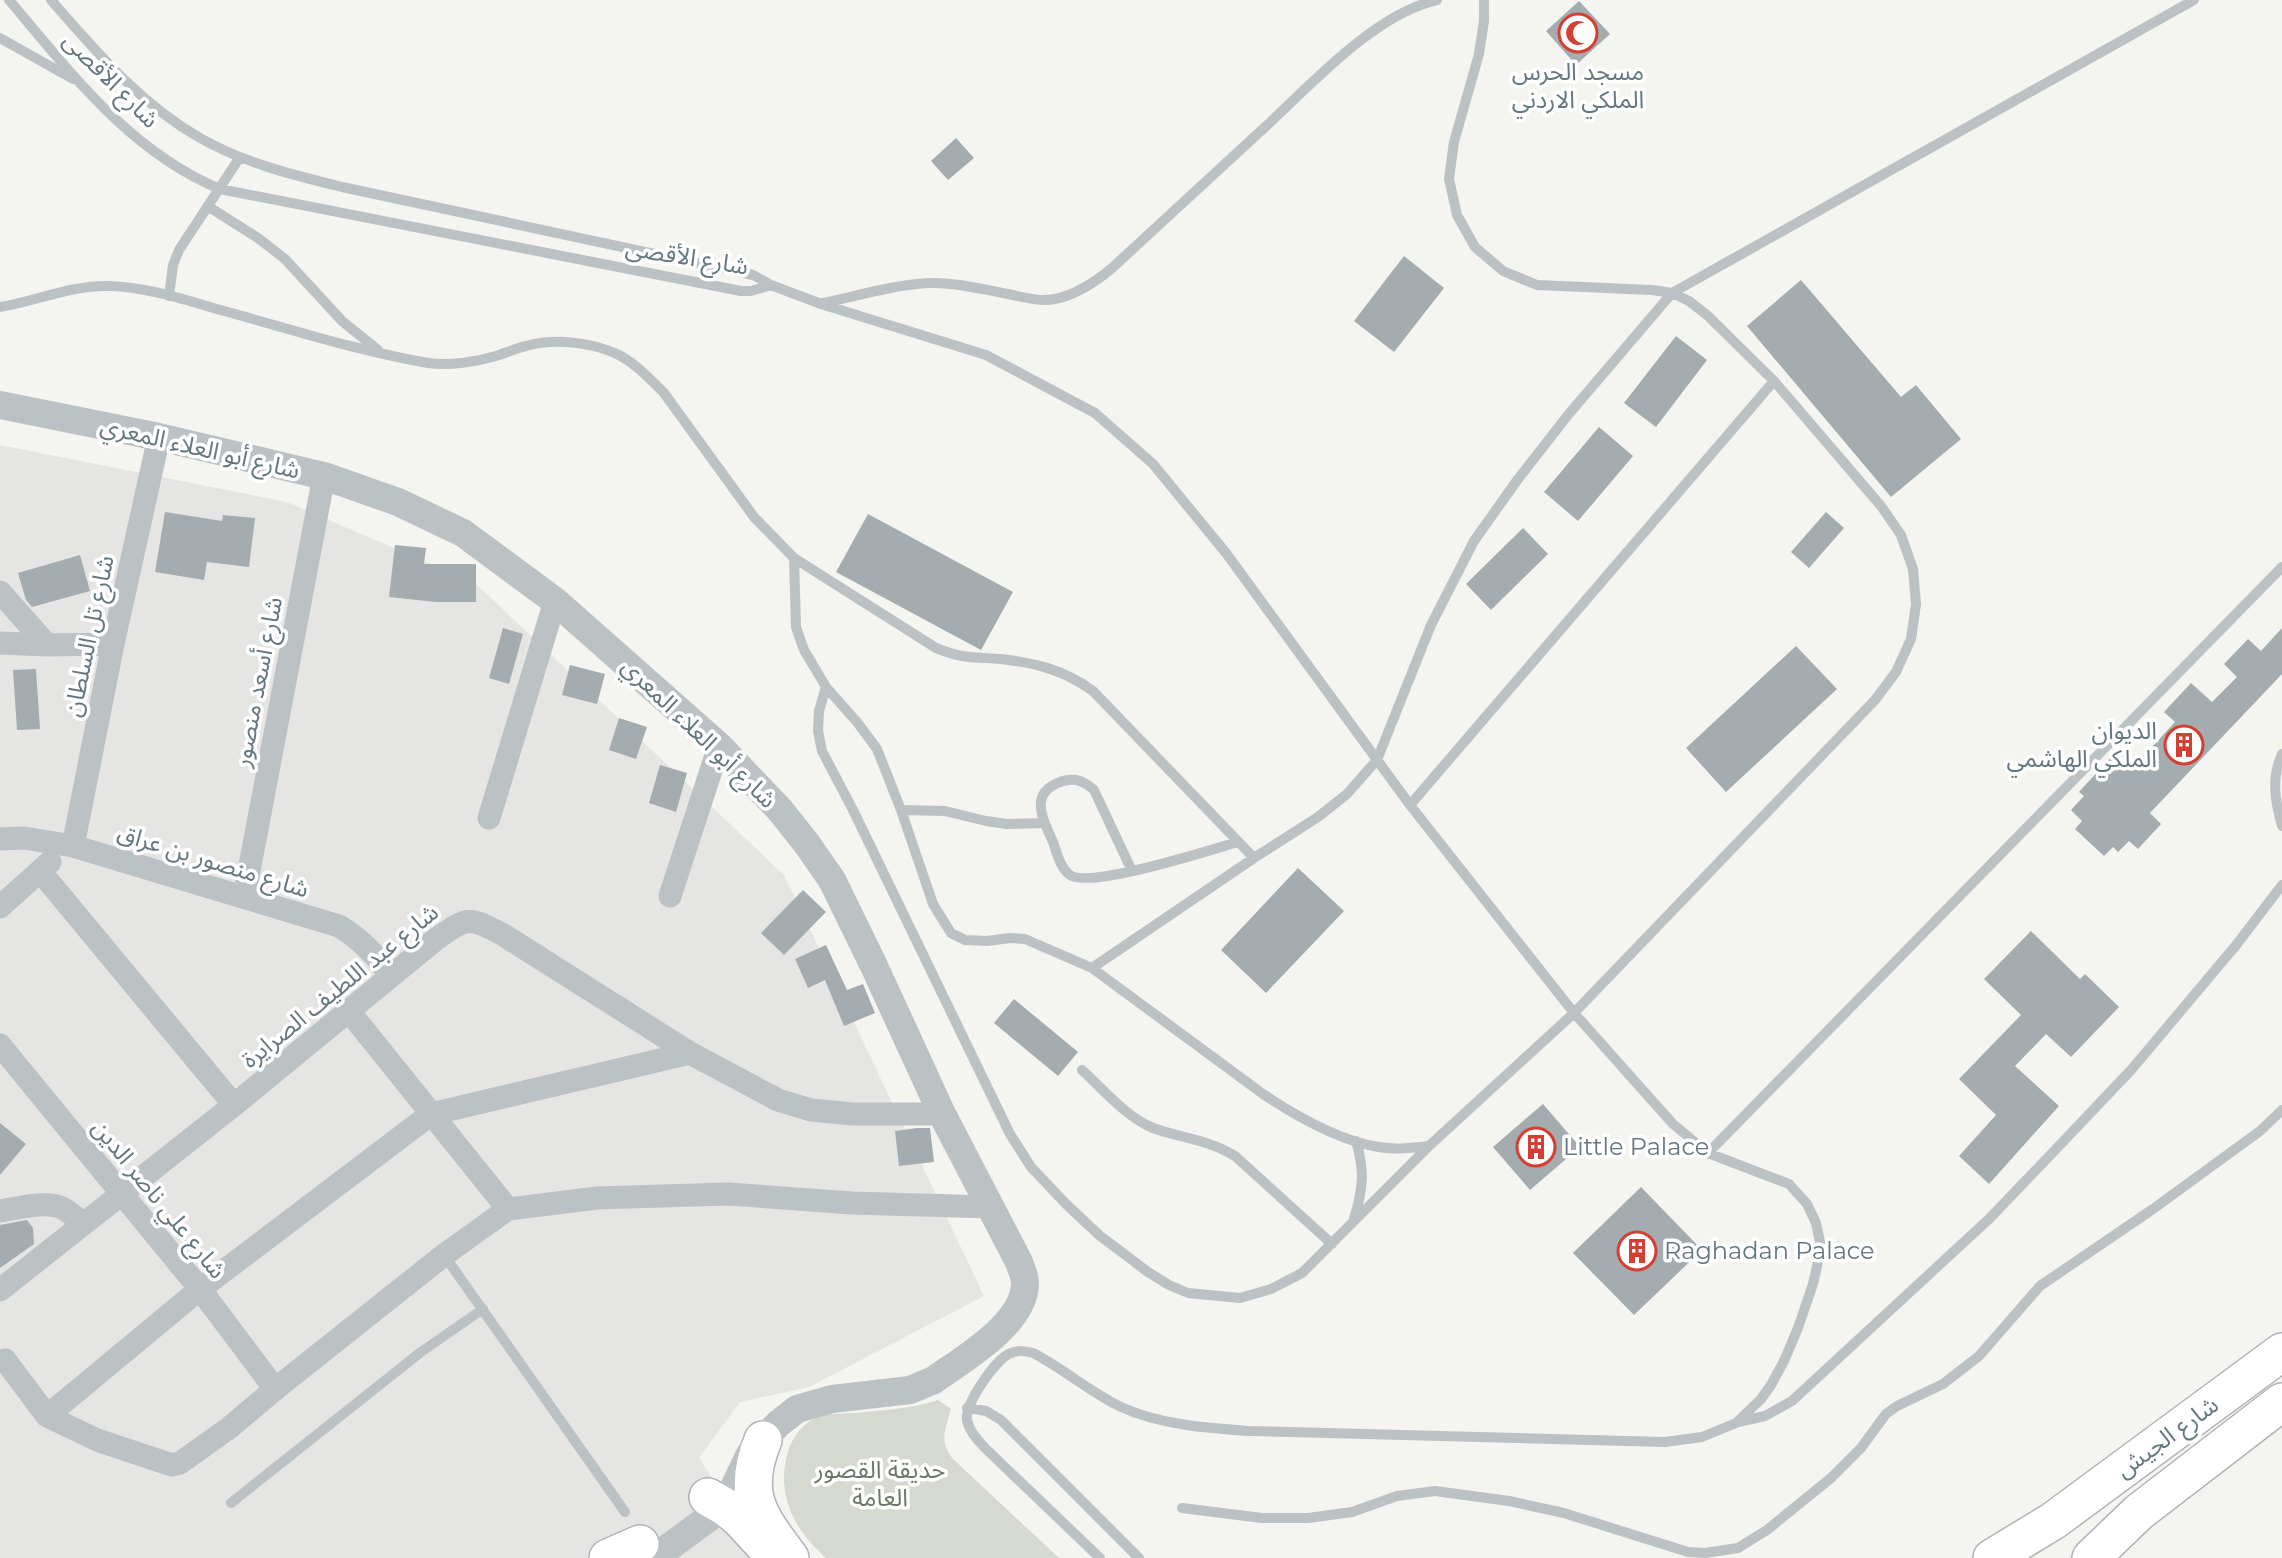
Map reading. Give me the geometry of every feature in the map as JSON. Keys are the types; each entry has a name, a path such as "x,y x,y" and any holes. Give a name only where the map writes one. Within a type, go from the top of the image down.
{"highway":[{"name":"شارع الجيش","path":"1992,1558 2053,1521 2282,1352"},
{"name":"شارع الجيش","path":"2091,1558 2139,1512 2282,1402"},
{"path":"753,1452 754,1497 769,1532 790,1558"},
{"path":"716,1502 739,1518 760,1542 780,1558"}],"street":[{"name":"شارع أبو العلاء المعري","path":"0,405 159,437 324,476 398,502 463,533 555,601 719,746 780,810 832,880 942,1114 1020,1262 1025,1282 1022,1298 997,1334 922,1386 882,1394 832,1399 797,1409 778,1424 753,1452 716,1502 631,1554"},
{"name":"شارع تل السلطان","path":"70,846 159,437"},
{"name":"شارع أسعد منصور","path":"244,897 324,476"},
{"path":"0,592 47,645"},
{"path":"489,818 555,601"},
{"path":"0,643 113,644"},
{"path":"670,896 719,746"},
{"name":"شارع منصور بن عراق","path":"0,839 24,838 70,846 339,926 357,937 390,976"},
{"path":"0,906 70,846"},
{"path":"40,871 234,1105"},
{"name":"شارع عبد اللطيف الصرايرة","path":"0,1290 234,1105 390,976 443,934 463,922 474,920 502,934 690,1053 778,1100 811,1110 852,1114 942,1114"},
{"path":"348,1010 508,1209"},
{"name":"شارع علي ناصر الدين","path":"0,1045 200,1289 275,1389"},
{"path":"47,1416 200,1289 431,1114 690,1053"},
{"path":"5,1360 47,1416 97,1440 172,1465 180,1463 229,1428 444,1255 508,1209 597,1198 729,1194 852,1203 990,1207"},
{"path":"0,1211 57,1207 83,1224"}],"lane":[{"name":"شارع الأقصى","path":"9,0 106,111 167,161 197,179 220,188 741,291 771,285"},
{"name":"شارع الأقصى","path":"51,0 106,63 153,106 200,138 240,157 283,172 342,187 743,272 771,285"},
{"path":"821,304 929,283 960,285 1035,300 1055,299 1077,292 1111,269 1348,51 1396,17 1437,0"},
{"path":"826,687 819,711 818,731 822,751 1010,1133 1031,1167 1100,1235 1148,1272 1188,1293 1240,1298 1271,1289 1302,1273 1429,1146 1574,1013 1875,700 1896,672 1911,639 1916,604 1913,569 1901,535 1881,506 1774,381 1707,315 1689,301 1672,293 1652,290 1537,285 1503,271 1475,247 1457,215 1449,178 1454,142 1479,54 1484,0"},
{"path":"1092,968 1318,817 1347,794 1377,760 1431,625 1474,541 1568,415 1672,293 2194,0"},
{"path":"0,38 79,83"},
{"path":"169,296 173,265 179,250 240,157"},
{"path":"209,207 285,259 342,321 383,354"},
{"path":"771,285 821,304 986,355 1095,413 1153,464 1226,553 1410,805 1574,1013 1673,1124 1708,1153 1789,1184 1807,1204 1816,1223 1820,1242 1813,1284 1784,1361 1761,1399 1736,1423"},
{"path":"0,307 83,287 128,287 383,354 431,363 494,357 526,345 556,341 619,355 664,393 754,517 794,558 936,648 964,658 1017,661 1058,670 1078,680 1107,705 1254,858"},
{"path":"1410,805 1774,381"},
{"path":"794,558 796,626 804,650 826,687 877,749 933,904 951,933 965,940 1024,939 1092,968 1263,1094 1306,1120 1356,1141 1381,1148 1429,1146"},
{"path":"1708,1153 2282,567"},
{"path":"2282,754 2274,790 2282,827"},
{"path":"1132,871 1094,790 1084,782 1071,779 1049,788 1042,797 1041,809 1045,823 1064,869 1072,877 1082,880 1132,871 1238,842"},
{"path":"901,810 945,811 1007,824 1045,823"},
{"path":"1100,1558 976,1437 967,1420 967,1408 1000,1359 1022,1351 1043,1358 1105,1398 1129,1410 1199,1427 1249,1431 1665,1441 1702,1437 1736,1423 1765,1416 1791,1401 1990,1217 2132,1069 2237,944 2282,885"},
{"path":"1082,1070 1131,1114 1151,1127 1220,1146 1235,1156 1332,1244"},
{"path":"1182,1508 1262,1518 1308,1518 1352,1511 1397,1496 1435,1491 1564,1513 1688,1552 1705,1553 1738,1548 1767,1530 1831,1478 1861,1448 1886,1414 1943,1384 1972,1362 2040,1286 2153,1209 2260,1131 2282,1110"},
{"path":"1353,1222 1363,1182 1362,1161 1356,1141"},
{"path":"444,1255 625,1511"},
{"path":"231,1503 421,1352 483,1309"},
{"path":"967,1408 986,1411 1002,1420 1139,1558"}],"shaded area":[{"path":"0,445 287,502 475,583 784,875 984,1296 809,1387 740,1402 699,1458 764,1558 0,1558"}],"green space":[{"name":"حديقة القصور العامة","path":"938,1400 951,1409 945,1429 945,1441 953,1459 1059,1558 826,1558 803,1533 788,1503 784,1480 788,1452 801,1428 817,1417 830,1414 897,1409"}],"building":[{"name":"مسجد الحرس الملكي الاردني","path":"1579,1 1610,34 1576,65 1546,31"},
{"path":"956,138 974,158 948,180 931,161"},
{"path":"1404,256 1444,288 1394,352 1354,321"},
{"path":"1801,280 1901,397 1916,385 1961,439 1891,497 1747,326"},
{"path":"1676,336 1707,360 1656,427 1624,403"},
{"path":"1599,427 1633,456 1578,521 1544,492"},
{"path":"165,512 222,521 223,515 255,518 249,567 207,562 204,580 155,572"},
{"path":"1826,512 1844,528 1809,568 1791,552"},
{"path":"868,514 1013,592 981,650 836,572"},
{"path":"1523,528 1548,554 1491,610 1466,584"},
{"path":"395,545 426,548 424,564 476,564 476,602 436,602 389,597"},
{"path":"80,555 90,591 32,607 26,600 18,573"},
{"path":"503,628 523,634 509,684 489,678"},
{"name":"الديوان الملكي الهاشمي","path":"2282,628 2282,674 2150,813 2161,824 2138,849 2129,841 2118,852 2113,847 2104,856 2075,829 2082,821 2071,810 2084,796 2079,792 2113,755 2130,771 2175,722 2164,712 2191,683 2212,702 2237,677 2224,664 2248,639 2261,651"},
{"path":"1796,646 1837,689 1726,792 1686,748"},
{"path":"570,665 605,674 597,704 562,695"},
{"path":"36,669 40,729 17,730 13,670"},
{"path":"619,718 647,727 636,759 609,750"},
{"path":"660,765 687,773 676,812 649,803"},
{"path":"1298,868 1344,911 1266,993 1221,950"},
{"path":"803,890 826,912 784,955 761,933"},
{"path":"2031,931 2080,979 2085,974 2119,1007 2071,1057 2046,1034 2015,1066 2059,1106 1989,1184 1959,1156 1996,1115 1959,1079 2021,1015 1984,979"},
{"path":"826,945 847,990 863,984 875,1013 844,1026 825,980 808,988 795,959"},
{"path":"1014,999 1078,1052 1058,1076 994,1023"},
{"name":"Little Palace","path":"1543,1104 1580,1147 1530,1190 1493,1147"},
{"path":"0,1123 26,1144 0,1175"},
{"path":"930,1128 934,1162 899,1166 895,1131"},
{"name":"Raghadan Palace","path":"1641,1187 1702,1250 1634,1315 1573,1253"},
{"path":"27,1220 33,1228 34,1244 0,1268 0,1225"}],"place":[{"name":"مسجد الحرس الملكي الاردني","path":"1578,33"},
{"name":"الديوان الملكي الهاشمي","path":"2184,745"},
{"name":"Little Palace","path":"1536,1147"},
{"name":"Raghadan Palace","path":"1637,1251"}]}
